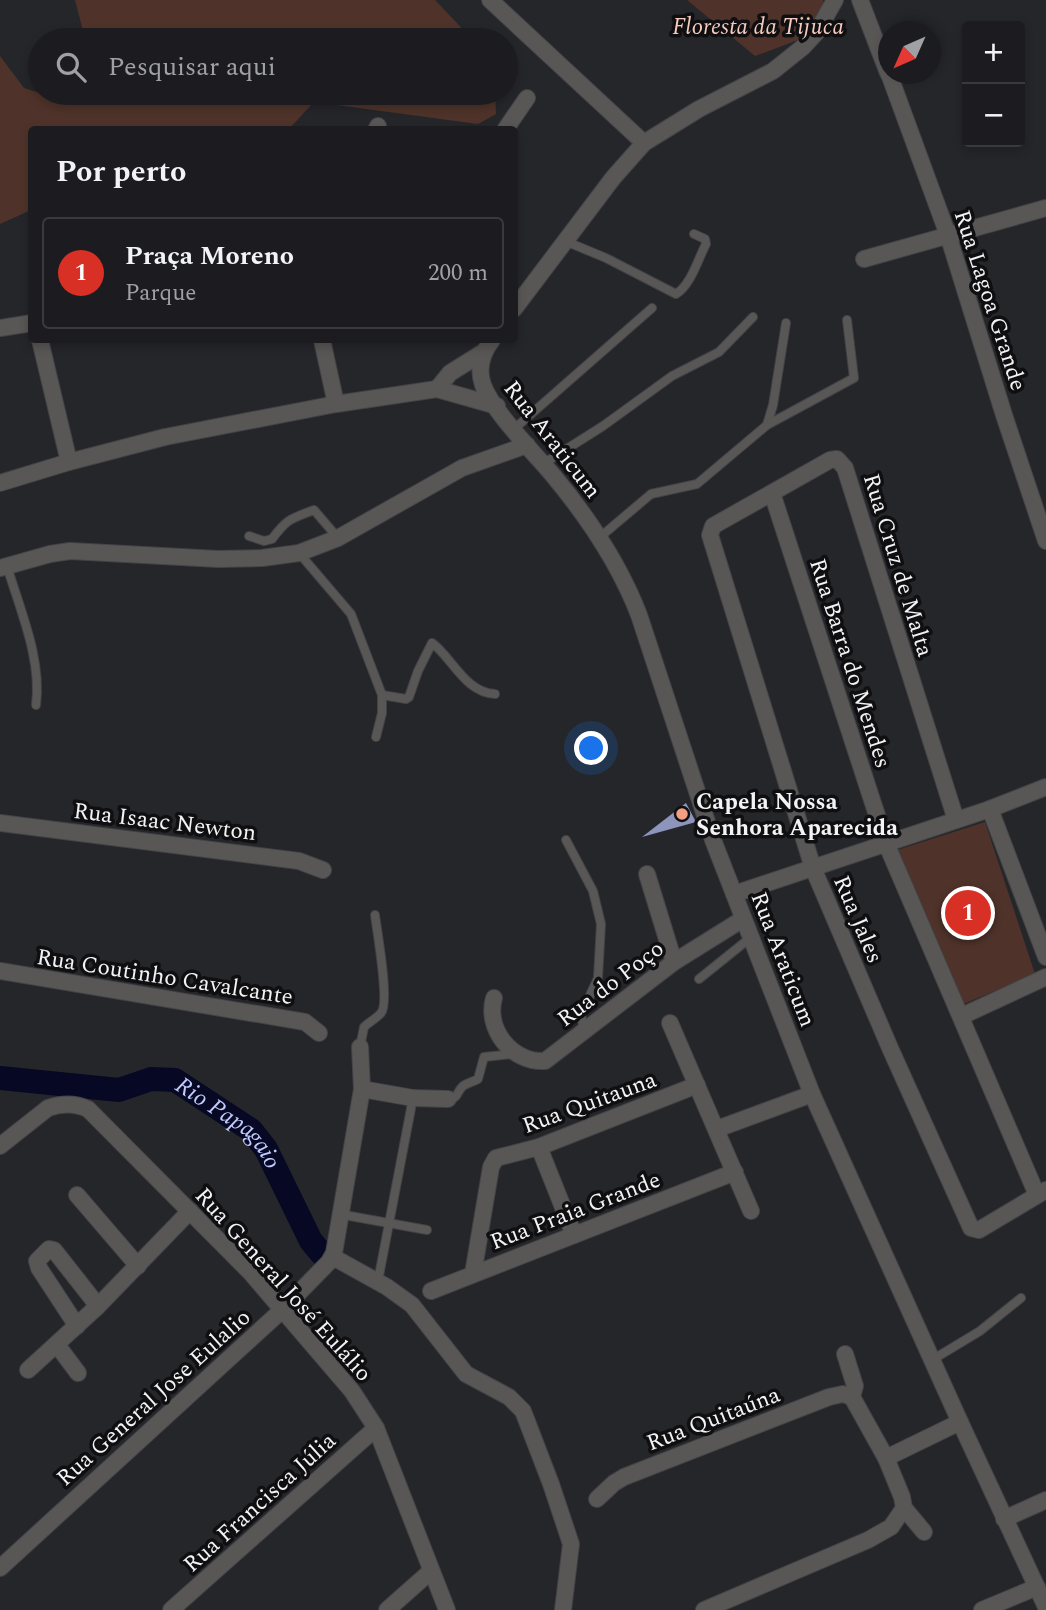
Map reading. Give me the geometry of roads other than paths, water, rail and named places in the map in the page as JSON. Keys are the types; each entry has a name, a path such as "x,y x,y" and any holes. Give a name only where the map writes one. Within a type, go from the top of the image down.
{"street":[{"path":"490,0 644,143"},
{"path":"518,304 613,178 644,143 699,109 773,71 816,33 835,0"},
{"name":"Rua Lagoa Grande","path":"860,0 878,45"},
{"name":"Rua Lagoa Grande","path":"893,84 948,235 1003,415 1046,541"},
{"path":"508,126 527,98"},
{"path":"864,259 1046,208"},
{"path":"0,328 28,324"},
{"path":"41,343 69,462"},
{"path":"323,343 336,404"},
{"path":"437,390 450,373 483,345"},
{"name":"Rua Araticum","path":"483,345 481,369 484,386 514,429 570,496 624,581 639,615 713,840 812,1094 1046,1607"},
{"path":"0,483 165,437 336,404 437,390 497,406"},
{"path":"3,567 70,551 218,559 262,558 299,553 338,538 462,468 527,444"},
{"name":"Rua Cruz de Malta","path":"715,524 830,460 837,459 842,464 956,820"},
{"name":"Rua Barra do Mendes","path":"772,493 886,843 1042,1192"},
{"name":"Rua Jales","path":"715,524 710,529 710,535 813,868 971,1228 976,1231 983,1228 1042,1192"},
{"path":"734,894 990,809 1046,787"},
{"path":"990,809 1046,957"},
{"name":"Rua Isaac Newton","path":"0,823 299,861 323,870"},
{"path":"647,874 674,962"},
{"name":"Rua do Poço","path":"510,1049 538,1061 545,1060 674,962 743,919"},
{"name":"Rua Coutinho Cavalcante","path":"0,971 305,1022 319,1033"},
{"path":"962,1016 1046,977"},
{"path":"494,998 492,1009 498,1035 510,1049"},
{"path":"670,1023 751,1211"},
{"path":"360,1047 362,1088 333,1257 378,1281 412,1305 466,1374 509,1397 523,1410 548,1473 571,1544 562,1610"},
{"name":"Rua Quitauna","path":"473,1274 491,1167 496,1158 538,1147 697,1086"},
{"path":"362,1088 413,1098 447,1099"},
{"path":"717,1129 812,1094"},
{"name":"Rua General José Eulálio","path":"0,1146 48,1108 58,1104 82,1106 250,1272 281,1311 332,1366 376,1428 447,1610"},
{"path":"538,1147 574,1235"},
{"name":"Rua Praia Grande","path":"431,1291 735,1172"},
{"path":"77,1195 138,1266"},
{"path":"28,1370 98,1306 190,1211"},
{"path":"77,1326 39,1268 37,1261 45,1252 54,1250 98,1306"},
{"name":"Rua General Jose Eulalio","path":"0,1568 281,1311 333,1257"},
{"path":"57,1345 78,1373"},
{"path":"845,1353 855,1386 852,1397 886,1458 904,1508 924,1532"},
{"name":"Rua Quitaúna","path":"597,1499 614,1482 624,1477 829,1397 844,1394 852,1397"},
{"path":"886,1458 960,1422"},
{"name":"Rua Francisca Júlia","path":"172,1610 376,1428"},
{"path":"1004,1519 1046,1500"},
{"path":"704,1610 869,1540 891,1527 904,1508"},
{"path":"387,1610 430,1571"},
{"path":"982,1610 1037,1587"}],"lane":[{"path":"565,241 606,258 676,294 688,280 706,244 705,239 694,234"},
{"path":"514,429 652,308"},
{"path":"543,464 603,426 672,376 719,352 753,317"},
{"path":"599,538 652,494 697,484 767,425 854,378 847,320"},
{"path":"767,425 786,323"},
{"path":"249,536 264,541 272,539 280,526 288,520 314,510 338,538"},
{"path":"299,553 351,614 382,695 382,713 376,737"},
{"path":"3,567 29,641 37,678 36,705"},
{"path":"382,695 406,699 409,697 432,643 457,673 484,692 495,694"},
{"path":"566,840 593,891 601,924 598,978 581,1015 584,1030"},
{"path":"360,1047 364,1027 381,1014 384,1007 385,993 375,915"},
{"path":"699,979 750,938"},
{"path":"447,1099 456,1097 462,1087 478,1079 485,1056 510,1049"},
{"path":"378,1281 413,1098"},
{"path":"339,1214 427,1230"},
{"path":"932,1360 980,1331 1021,1297"}],"waterway":[{"name":"Rio Papagaio","path":"0,1078 119,1090 151,1079 175,1080 251,1130 266,1149 311,1241 321,1253"}],"place":[{"name":"Capela Nossa Senhora Aparecida","path":"682,814"},
{"name":"Praça Moreno","path":"968,913"}],"park label":[{"name":"Floresta da Tijuca","path":"758,26"}]}
